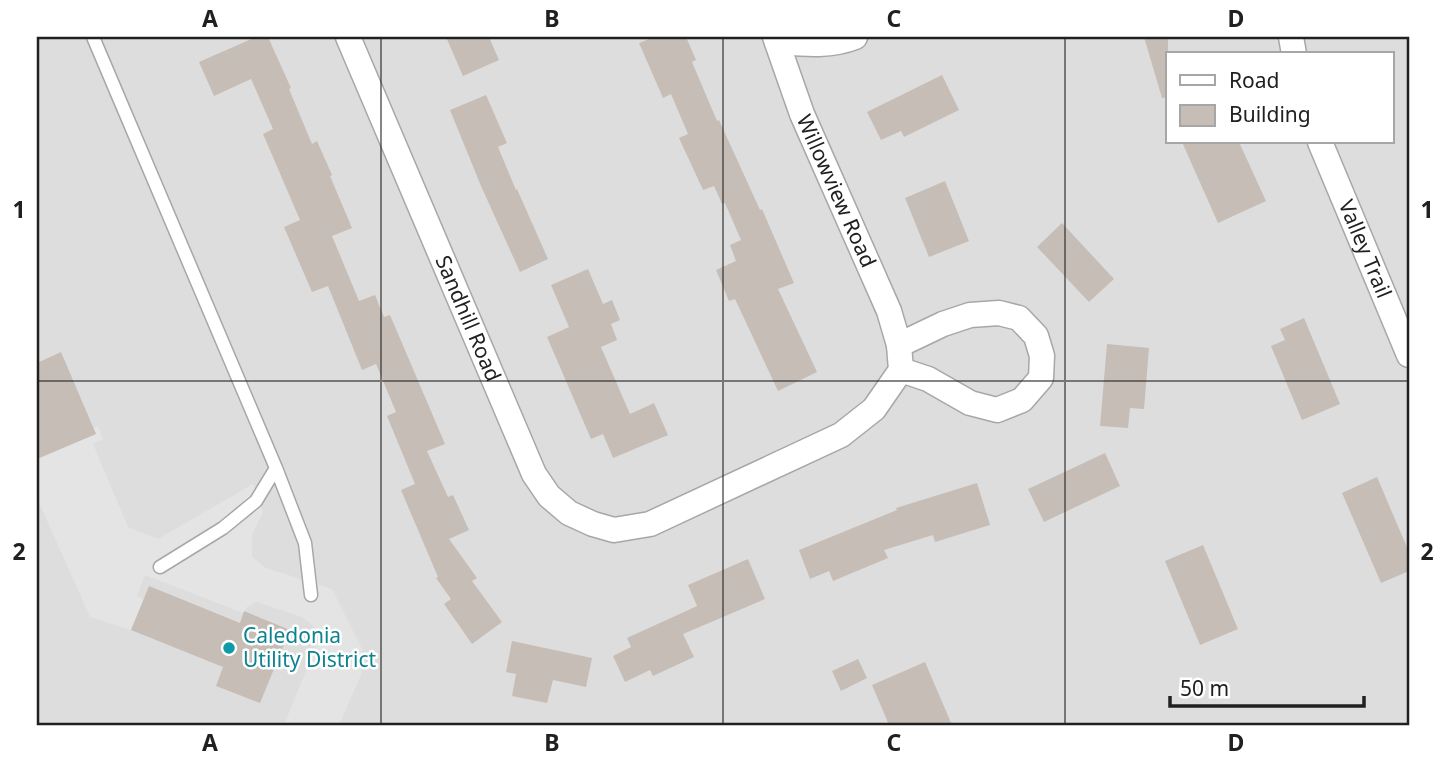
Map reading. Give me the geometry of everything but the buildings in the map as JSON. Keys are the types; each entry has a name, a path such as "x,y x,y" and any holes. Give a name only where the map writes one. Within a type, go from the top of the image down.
{"street":[{"name":"Sandhill Road","path":"348,37 534,474 549,496 569,513 614,530 650,524 841,435 874,409 901,370"},
{"path":"776,39 812,45 855,37"},
{"name":"Willowview Road","path":"776,39 802,114 889,311 899,345 901,370"},
{"name":"Valley Trail","path":"1321,144 1409,355"},
{"path":"899,345 943,324 970,315 999,313 1019,318 1036,336 1042,356 1041,378 1022,400 997,410 970,403 928,379 901,370"}],"lane":[{"path":"93,37 276,468 305,543 311,595"},
{"path":"160,567 223,528 256,501 276,468"}],"shaded area":[{"path":"37,37 1409,37 1409,725 37,725"},
{"path":"98,426 103,439 93,444 128,527 158,539 253,484 263,512 252,535 252,557 266,568 332,589 362,649 361,675 339,725 284,725 319,639 317,629 302,617 257,602 247,607 243,613 145,575 137,596 144,599 131,630 90,617 37,498 37,451 40,458 96,434 94,428"}],"place":[{"name":"Caledonia Utility District","path":"229,648"}]}
